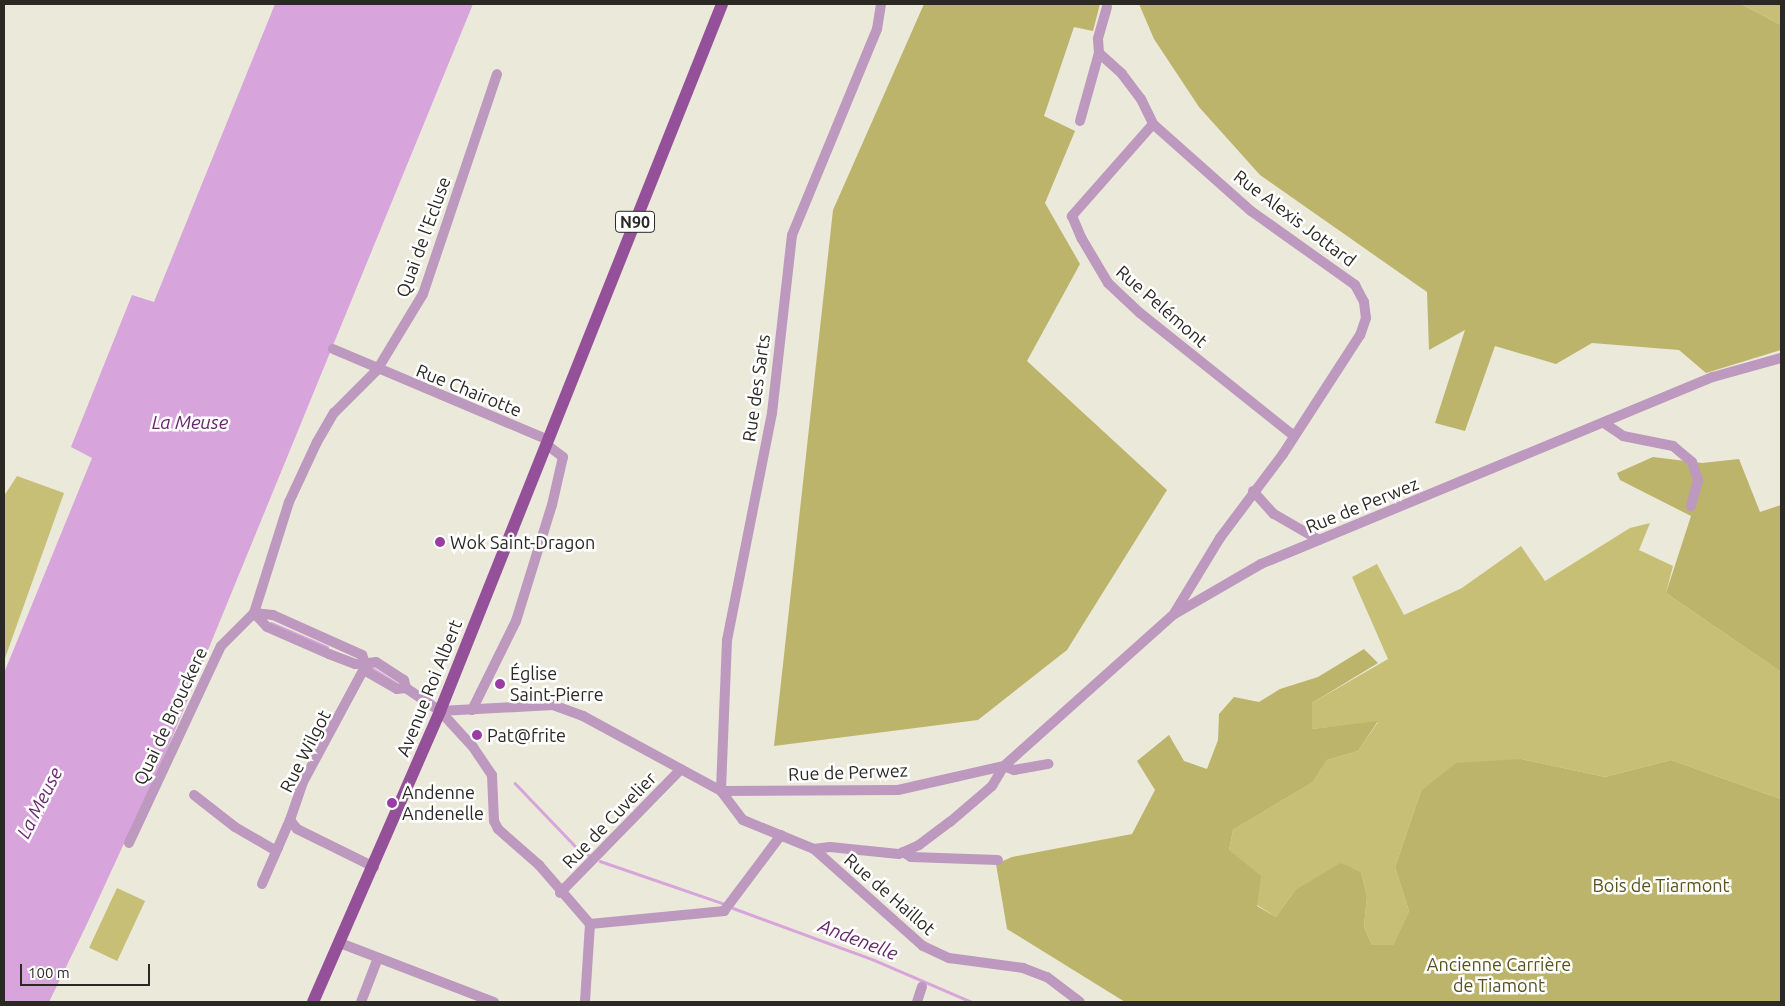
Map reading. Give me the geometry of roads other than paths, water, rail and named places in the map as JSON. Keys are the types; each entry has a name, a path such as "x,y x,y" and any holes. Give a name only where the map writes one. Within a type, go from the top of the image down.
{"main road":[{"name":"N90","path":"548,443 722,4"},
{"name":"Avenue Roi Albert","path":"313,1002 374,867 440,711 548,443"}],"street":[{"name":"Rue des Sarts","path":"721,791 727,640 772,412 792,235 877,29 881,4"},
{"path":"1080,121 1099,53 1098,38 1107,8"},
{"name":"Rue Alexis Jottard","path":"1099,53 1122,74 1141,99 1153,124 1251,211 1321,257 1355,285 1364,302 1366,318 1360,335 1294,436"},
{"name":"Quai de l'Ecluse","path":"254,613 289,502 317,442 334,413 377,370 423,294 498,74"},
{"name":"Rue Pelémont","path":"1153,124 1072,216 1082,239 1108,283 1140,313 1294,436"},
{"name":"Rue Chairotte","path":"333,349 377,370 548,443"},
{"name":"Rue de Perwez","path":"721,791 898,790 1004,766 1173,615 1261,564 1713,377 1781,358"},
{"path":"1604,423 1623,436 1673,446 1692,462 1698,480 1691,506"},
{"path":"1173,615 1252,492 1294,436"},
{"path":"472,710 516,622 549,514 563,457 548,443"},
{"path":"1252,492 1274,514 1319,540"},
{"path":"254,613 273,615 362,655 369,673 397,689 406,688 440,711 486,762 495,790 494,821 539,865 560,893 590,924 585,1002"},
{"name":"Quai de Brouckere","path":"129,843 221,646 254,613"},
{"name":"Rue Wilgot","path":"366,664 303,782 290,820 297,829 374,867"},
{"path":"440,711 553,705 583,716 721,791"},
{"name":"Rue de Perwez","path":"1004,766 1014,770 1048,764"},
{"path":"903,852 950,822 992,786 1004,766"},
{"name":"Rue de Cuvelier","path":"560,893 681,769"},
{"name":"Rue de Haillot","path":"721,791 743,820 814,849 923,946 950,958 1023,968 1047,977 1080,1002"},
{"path":"194,795 235,827 273,849 278,848"},
{"path":"262,884 290,820"},
{"path":"590,924 724,911 781,835"},
{"path":"814,849 903,852 911,857 998,860"},
{"path":"340,943 494,1002"},
{"path":"361,1002 378,958"},
{"path":"917,1002 922,987"}],"water":[{"name":"La Meuse","path":"275,4 473,4 167,750 86,926 49,1002 4,1002 4,673 92,458 71,447 132,295 154,302"}],"waterway":[{"name":"Andenelle","path":"271,623 327,647"},
{"name":"Andenelle","path":"372,668 398,684"},
{"name":"Andenelle","path":"515,783 580,851 591,856"},
{"name":"Andenelle","path":"600,861 725,904"},
{"name":"Andenelle","path":"733,908 874,960 972,1002"}],"place":[{"name":"Wok Saint-Dragon","path":"440,542"},
{"name":"Église Saint-Pierre","path":"500,684"},
{"name":"Pat@frite","path":"477,735"},
{"name":"Andenne Andenelle","path":"392,803"}],"park label":[{"name":"Bois de Tiarmont","path":"1661,885"},
{"name":"Ancienne Carrière de Tiamont","path":"1499,975"}]}
